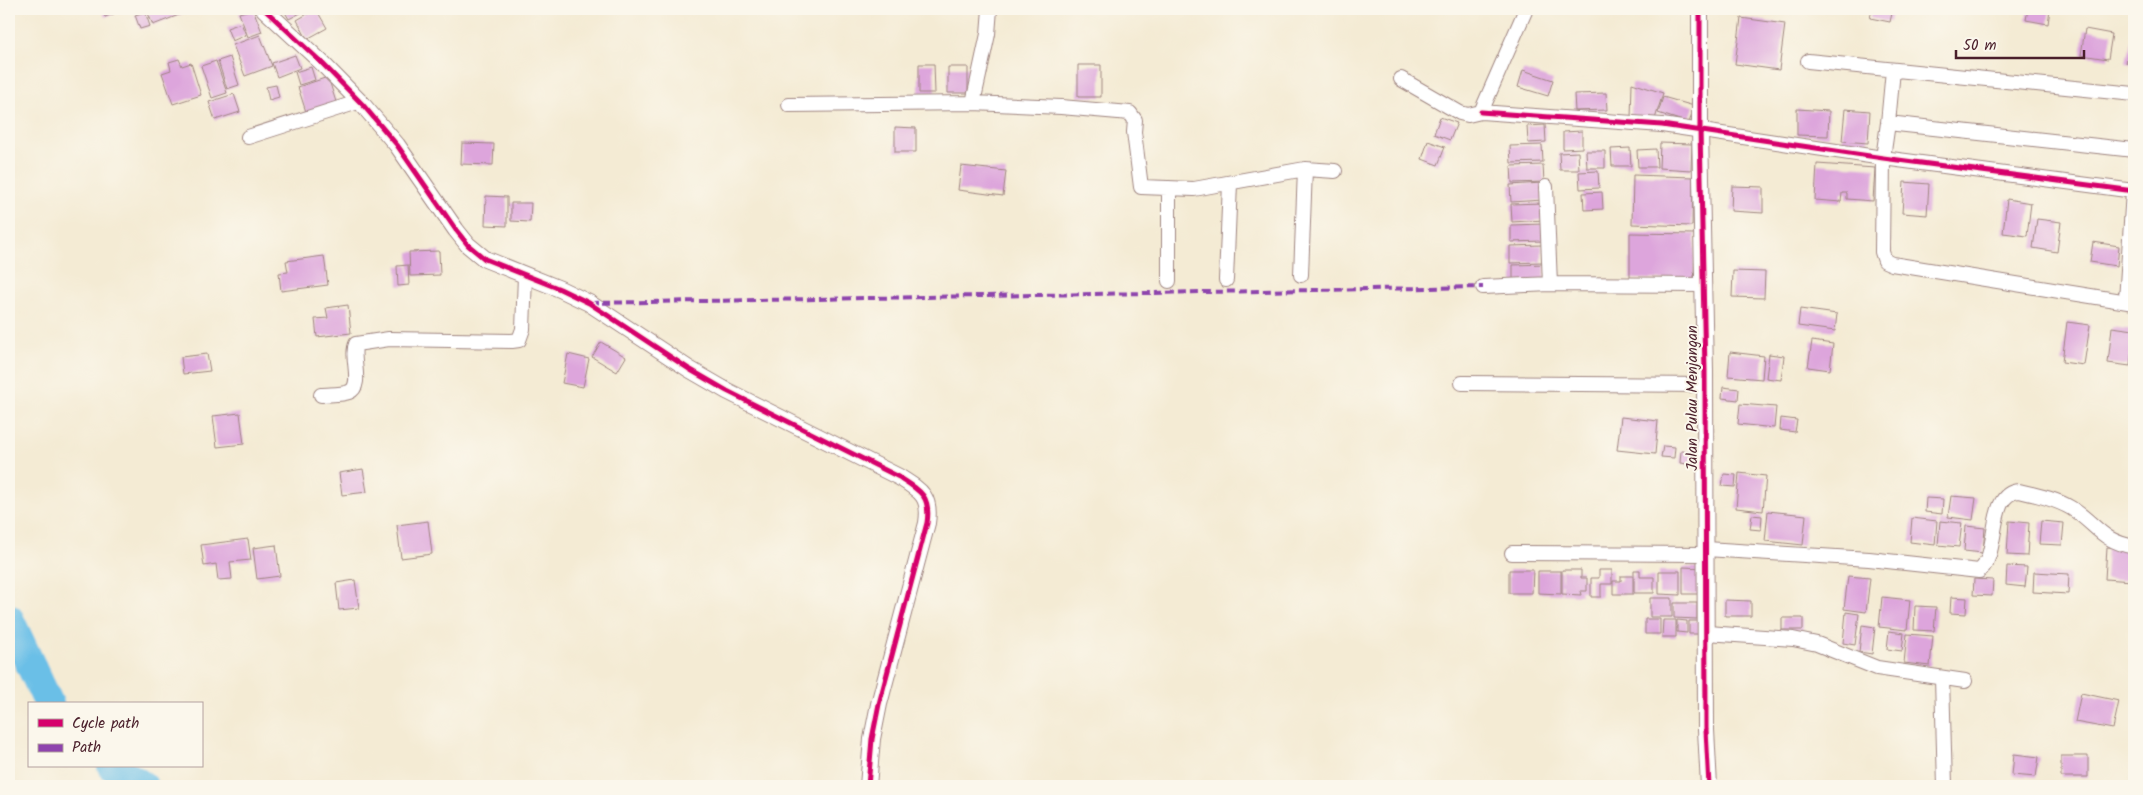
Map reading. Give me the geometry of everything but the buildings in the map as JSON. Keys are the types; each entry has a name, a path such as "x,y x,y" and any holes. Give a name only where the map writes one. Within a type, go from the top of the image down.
{"street":[{"path":"264,9 320,61 397,145 468,245 485,259 560,289 589,303 696,374 899,477 924,495 928,513 927,524 879,704 872,739 868,786"},
{"path":"973,103 988,34 990,9"},
{"path":"1481,112 1526,9"},
{"name":"Jalan Pulau Menjangan","path":"1700,9 1700,130 1705,385 1706,730 1710,786"},
{"path":"1808,61 2134,94"},
{"path":"1401,79 1460,113 1476,115 1481,112 1580,118 1700,130 1883,158 2134,191 2130,302 1892,264 1884,261 1882,252 1883,158 1893,70"},
{"path":"248,136 358,102"},
{"path":"789,105 973,103 1061,107 1130,113 1136,120 1134,132 1141,188 1194,189 1306,169 1335,172"},
{"path":"1888,123 2134,150"},
{"path":"1301,275 1306,169"},
{"path":"1226,280 1230,183"},
{"path":"1546,186 1550,284"},
{"path":"1168,281 1169,188"},
{"path":"321,395 349,392 354,388 356,376 353,349 356,344 361,342 389,340 519,340 523,332 526,276"},
{"path":"1483,287 1550,284 1703,285"},
{"path":"1462,383 1705,385"},
{"path":"1512,553 1706,552 1869,558 1979,571 1985,567 1990,554 1999,508 2005,497 2012,491 2019,491 2056,501 2070,508 2111,541 2134,547"},
{"path":"1707,633 1793,639 1817,644 1877,668 1965,681"},
{"path":"1942,678 1945,786"}],"waterway":[{"path":"9,619 48,702"},
{"path":"115,768 143,786"}],"marked path":[{"path":"591,303 1483,287"}],"cycle path":[{"path":"264,9 320,61 363,105 397,145 456,230 468,245 485,259 560,289 589,303 689,369 727,391 899,477 923,495 927,506 927,523 879,704 872,739 868,786"},
{"path":"1700,9 1700,130 1705,371 1706,730 1709,786"},
{"path":"1481,112 1662,125 1883,158 2134,191"}]}
